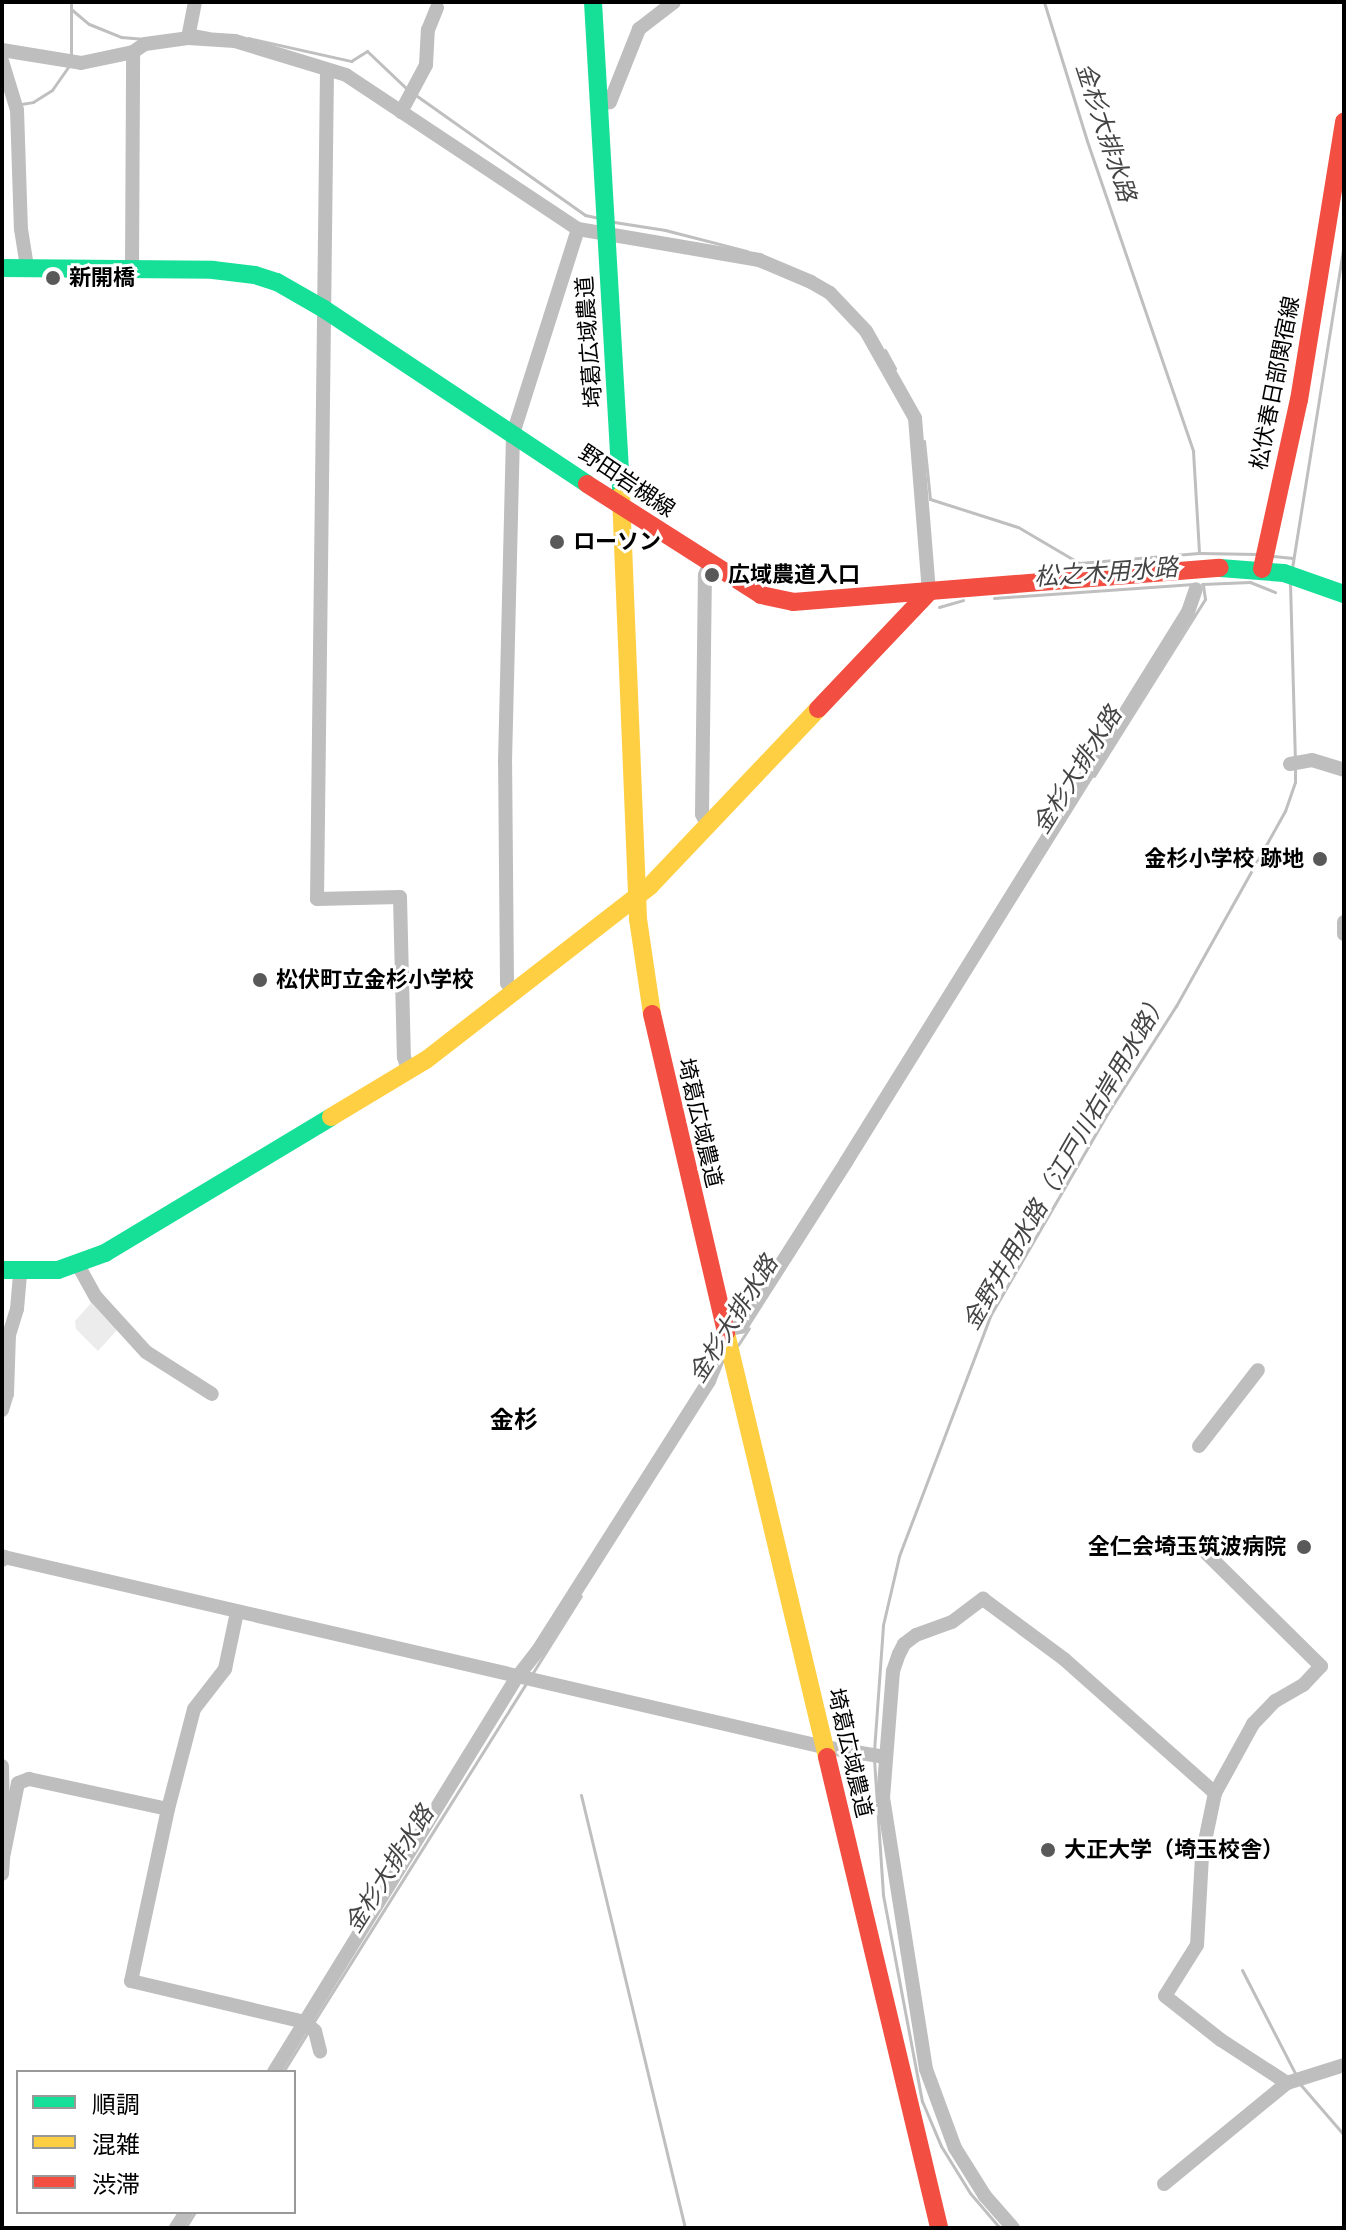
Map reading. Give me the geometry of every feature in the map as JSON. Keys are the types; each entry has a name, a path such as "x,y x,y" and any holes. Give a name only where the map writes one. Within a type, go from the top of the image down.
{"street":[{"path":"188,38 195,2"},
{"name":"埼葛広域農道","path":"593,2 638,919 656,1040 939,2228"},
{"path":"600,104 610,102 639,29 674,2"},
{"path":"401,112 426,65 428,30 437,8"},
{"path":"2,50 81,63 133,52 145,44 188,38 235,41 346,75 578,229 759,260 811,282 849,312 866,331 915,418 929,592 708,826 638,895 409,1072 105,1253 78,1265 49,1271 13,1271 17,1309 9,1335 7,1394 2,1410"},
{"path":"132,269 133,52"},
{"path":"2,61 17,110 21,229 15,268"},
{"path":"327,70 317,899 400,897 404,1057 409,1072"},
{"name":"松伏春日部関宿線","path":"1262,569 1299,400 1344,122"},
{"path":"514,992 507,983 505,762 513,434 578,229"},
{"name":"野田岩槻線","path":"15,268 213,270 255,275 297,291 709,565 761,595 793,602 1207,568 1262,569"},
{"path":"708,826 702,814 705,575 709,565"},
{"path":"1262,569 1344,594"},
{"path":"275,2070 518,1676 537,1652 709,1381 727,1338 741,1327 1188,612 1196,589"},
{"path":"1295,763 1312,760 1344,770"},
{"path":"1344,922 1344,934"},
{"path":"78,1265 96,1297 146,1352 212,1394"},
{"path":"1199,1446 1258,1370"},
{"path":"1207,1554 1321,1666 1319,1678 1275,1701 1253,1724 1215,1793 1202,1856 1197,1945 1165,1996 1221,2040 1295,2080"},
{"path":"2,1560 4,1557 824,1747 885,1757"},
{"path":"1013,2228 963,2162 934,2100 919,2028 883,1798 893,1671 904,1644 952,1622 983,1599 1064,1659 1215,1793"},
{"path":"237,1612 225,1669 194,1709 168,1809 131,1981 305,2022 315,2031 320,2051"},
{"path":"2,1766 4,1853"},
{"path":"2,1874 18,1783 29,1779 168,1809"},
{"path":"1164,2184 1295,2080 1344,2065"}],"shaded area":[{"path":"92,1302 118,1329 98,1351 76,1329 75,1321"}],"waterway":[{"path":"71,2 71,55"},
{"name":"金杉大排水路","path":"1044,2 1087,141 1193,451 1199,553"},
{"path":"71,9 89,24 121,37 142,39"},
{"path":"193,30 209,33"},
{"path":"248,38 351,61 367,51 407,89"},
{"path":"21,104 33,102 52,90 69,66"},
{"path":"417,96 585,215 599,218"},
{"path":"614,222 665,230 747,251"},
{"name":"金野井用水路（江戸川右岸用水路）","path":"1292,568 1344,245"},
{"path":"885,350 895,368"},
{"path":"924,441 930,499 1018,527 1079,563 1199,553 1257,554"},
{"path":"1273,556 1293,558"},
{"name":"松之木用水路","path":"1202,584 1250,582 1275,592"},
{"name":"金野井用水路（江戸川右岸用水路）","path":"1290,583 1295,760"},
{"name":"松之木用水路","path":"994,598 1194,584"},
{"name":"金杉大排水路","path":"1094,776 1205,599 1203,584"},
{"name":"松之木用水路","path":"939,607 963,600"},
{"name":"金野井用水路（江戸川右岸用水路）","path":"874,1751 883,1625 899,1556 990,1316 1109,1111 1176,1006 1285,811 1295,782 1295,767"},
{"name":"金杉大排水路","path":"738,1345 749,1328"},
{"name":"金杉大排水路","path":"532,1674 581,1596"},
{"name":"金杉大排水路","path":"313,2023 526,1684"},
{"name":"金野井用水路（江戸川右岸用水路）","path":"874,1759 883,1895 922,2101 941,2146 970,2193 1000,2228"},
{"path":"581,1795 685,2228"},
{"path":"1242,1970 1295,2073"},
{"name":"金杉大排水路","path":"284,2070 309,2030"},
{"path":"1300,2084 1344,2135"},
{"name":"金杉大排水路","path":"185,2228 194,2214"}],"traffic: fast":[{"path":"593,2 621,495"},
{"path":"2,268 213,270 255,275 277,282 324,309 587,484"},
{"path":"1220,568 1284,573 1344,594"},
{"path":"2,1270 58,1270 105,1253 331,1117"}],"traffic: slow":[{"path":"621,495 638,919 652,1014"},
{"path":"331,1117 426,1060 650,886 818,709"},
{"path":"726,1333 827,1757"}],"traffic: jam":[{"path":"1262,569 1299,400 1344,122"},
{"path":"587,484 761,595 793,602 1220,568"},
{"path":"818,709 929,592"},
{"path":"652,1014 726,1333"},
{"path":"827,1757 939,2228"}],"place":[{"name":"新開橋","path":"53,278"},
{"name":"ローソン","path":"557,542"},
{"name":"広域農道入口","path":"712,575"},
{"name":"金杉小学校 跡地","path":"1320,859"},
{"name":"松伏町立金杉小学校","path":"260,980"},
{"name":"全仁会埼玉筑波病院","path":"1304,1547"},
{"name":"大正大学（埼玉校舎）","path":"1048,1850"}],"district":[{"name":"金杉","path":"514,1420"}]}
